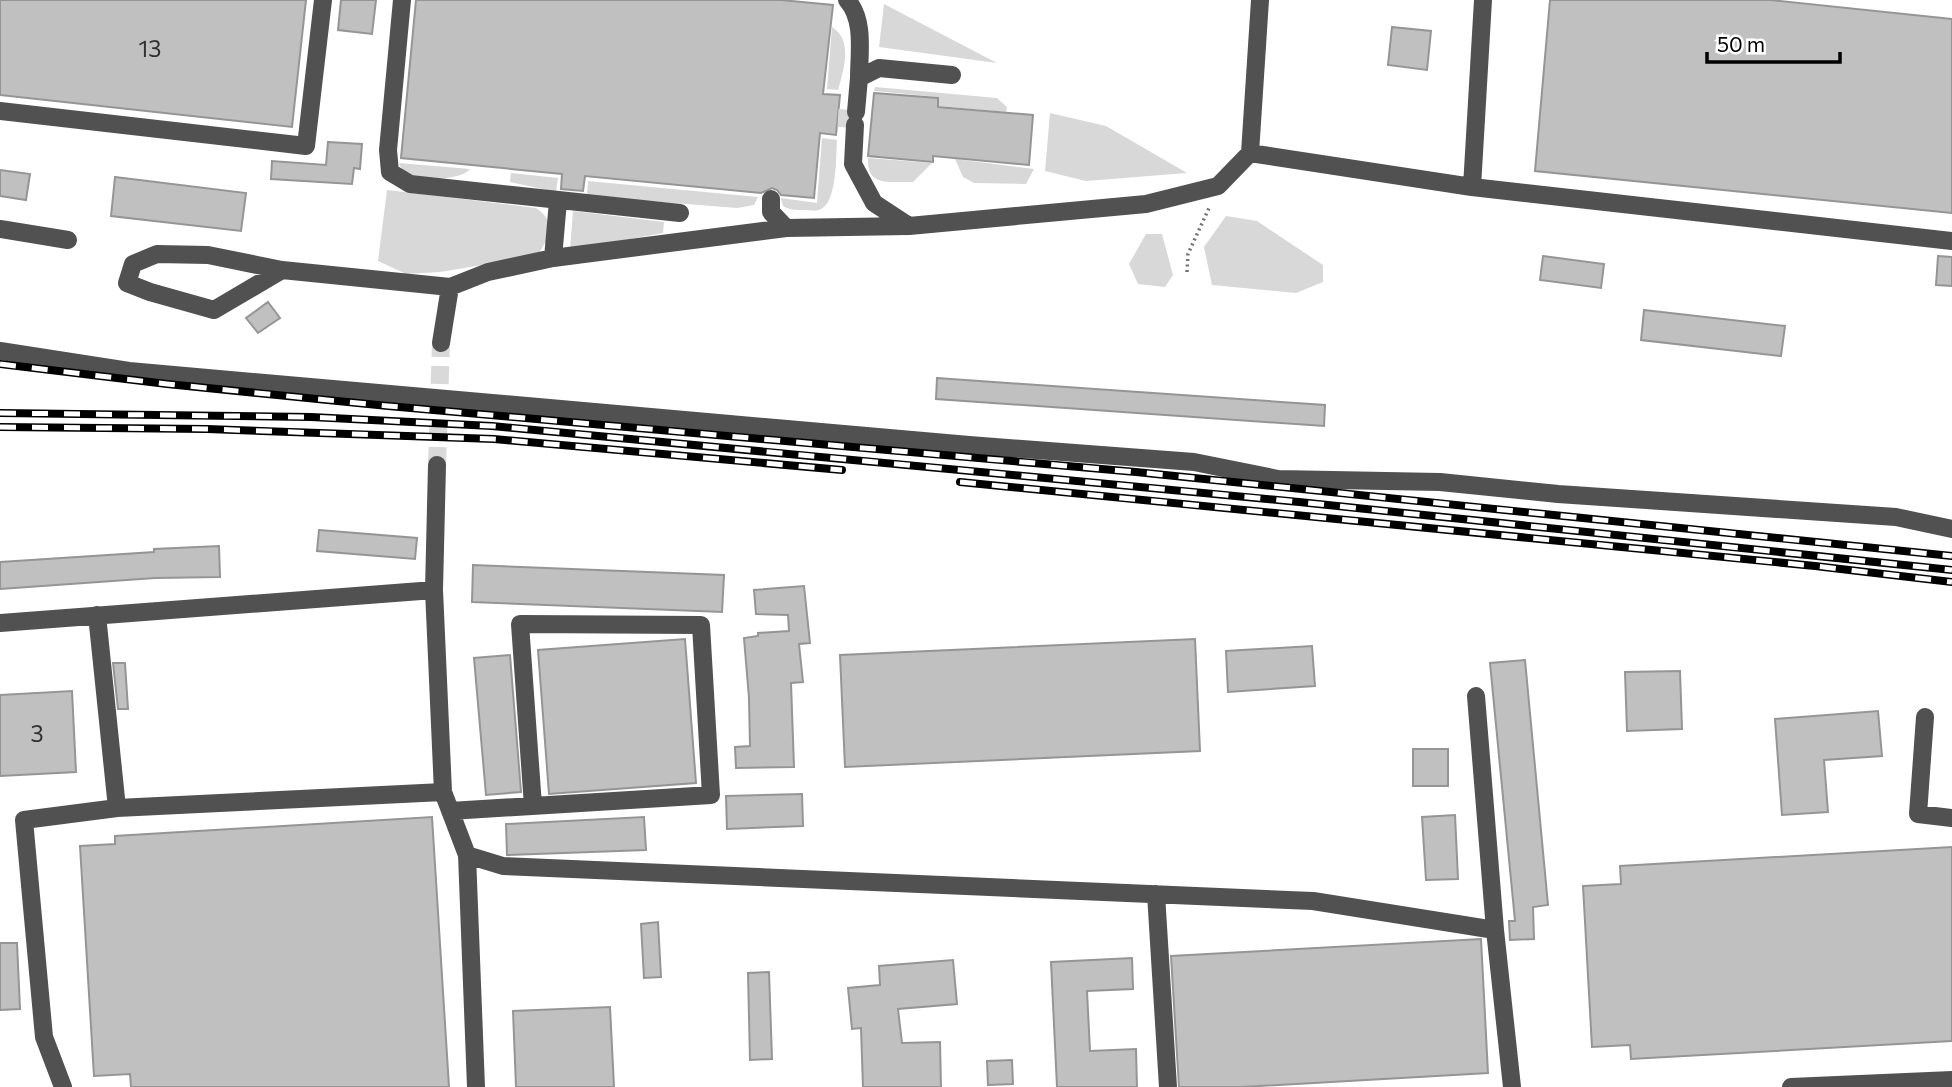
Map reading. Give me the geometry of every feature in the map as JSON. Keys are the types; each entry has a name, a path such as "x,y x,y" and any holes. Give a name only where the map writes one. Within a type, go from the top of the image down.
{"lane":[{"path":"0,111 306,146 323,0"},
{"path":"402,0 388,149 390,172 410,184 680,213"},
{"path":"847,0 859,26 859,78 853,164 874,203 909,226"},
{"path":"282,270 214,310 150,292 127,282 133,264 157,254 208,255 282,270 450,287 488,272 553,258 786,228 909,226 1146,204 1218,186 1250,153 1260,0"},
{"path":"1472,187 1483,0"},
{"path":"859,78 879,68 952,75"},
{"path":"1250,153 1472,187 1952,241"},
{"path":"771,199 771,212 786,228"},
{"path":"553,258 558,201"},
{"path":"0,229 68,240"},
{"path":"441,343 450,287"},
{"path":"0,351 129,370 969,445 1194,462 1278,479 1440,482 1558,494 1896,517 1952,529"},
{"path":"437,465 434,590 443,792 467,855 476,1087"},
{"path":"0,623 434,590"},
{"path":"97,615 117,808"},
{"path":"450,811 533,806 711,795 701,625 520,624 533,806"},
{"path":"1476,696 1495,930 1512,1087"},
{"path":"1925,717 1918,814 1952,818"},
{"path":"63,1087 44,1037 24,820 117,808 443,792"},
{"path":"467,855 503,866 1313,901 1495,930"},
{"path":"1156,894 1168,1087"},
{"path":"1790,1087 1952,1080"}],"path":[{"path":"1187,272 1188,254 1213,201 1206,189"}],"shaded area":[{"path":"884,4 997,63 879,47"},
{"path":"832,27 843,39 845,47 838,90 827,89"},
{"path":"875,87 997,98 1007,107 1006,112 939,106 939,97 874,91"},
{"path":"1050,113 1106,126 1187,173 1086,181 1045,171"},
{"path":"822,138 837,140 835,178 826,205 817,210 795,210 783,206 781,198 817,203"},
{"path":"868,158 932,163 913,182 889,182 876,179 871,174"},
{"path":"955,159 1034,169 1026,184 974,183 963,177"},
{"path":"399,163 470,169 458,176 424,178 408,174"},
{"path":"511,173 558,178 556,192 510,182"},
{"path":"588,181 758,197 754,205 737,208 587,196"},
{"path":"387,190 536,208 547,219 548,236 537,256 440,272 406,274 378,261"},
{"path":"573,211 664,222 663,233 570,250"},
{"path":"1226,216 1257,221 1323,265 1323,282 1296,293 1212,285 1204,247"},
{"path":"1146,234 1162,234 1173,275 1165,287 1138,284 1129,264"}],"building":[{"path":"0,0 306,0 292,127 0,95"},
{"path":"341,0 376,0 372,34 338,30"},
{"path":"416,0 781,0 833,5 823,94 840,95 836,135 820,133 814,198 781,195 772,188 761,193 585,176 583,191 561,189 562,174 401,158"},
{"path":"1550,0 1770,0 1952,19 1952,213 1535,171"},
{"path":"1392,27 1431,31 1427,70 1388,65"},
{"path":"874,93 938,98 938,107 1033,115 1029,165 933,156 933,162 868,156"},
{"path":"328,142 362,144 360,169 354,168 352,184 271,179 272,161 326,165"},
{"path":"0,170 30,174 26,200 0,196"},
{"path":"115,177 246,193 241,231 111,216"},
{"path":"1543,256 1604,264 1601,288 1540,280"},
{"path":"1938,256 1952,257 1952,286 1936,285"},
{"path":"268,302 280,318 258,333 246,318"},
{"path":"1644,310 1785,326 1781,356 1641,340"},
{"path":"937,378 1325,405 1324,426 936,399"},
{"path":"319,530 417,538 415,559 317,551"},
{"path":"219,546 220,577 155,578 0,589 0,562"},
{"path":"473,565 724,575 722,612 472,602"},
{"path":"804,586 810,643 799,644 803,682 791,683 794,767 736,768 735,747 750,746 744,638 758,636 758,633 789,631 788,615 756,614 754,590"},
{"path":"685,639 696,783 549,794 538,650"},
{"path":"1195,639 1200,751 845,767 840,655"},
{"path":"1312,646 1315,686 1228,692 1226,651"},
{"path":"510,655 521,792 486,795 474,658"},
{"path":"1525,660 1548,905 1533,907 1534,939 1510,940 1509,921 1515,921 1490,663"},
{"path":"113,663 125,663 128,709 118,709"},
{"path":"1680,671 1682,729 1627,731 1625,672"},
{"path":"72,691 76,772 0,776 0,695"},
{"path":"1878,711 1882,756 1824,760 1828,812 1782,815 1775,719"},
{"path":"1413,749 1448,749 1448,786 1413,786"},
{"path":"802,794 803,826 727,829 726,796"},
{"path":"1455,815 1458,879 1426,880 1422,817"},
{"path":"432,817 449,1087 131,1087 130,1074 94,1076 80,846 115,844 115,836"},
{"path":"644,817 646,850 507,855 506,824"},
{"path":"1952,847 1952,1041 1631,1059 1630,1045 1592,1047 1583,886 1621,884 1620,866"},
{"path":"658,922 661,977 644,978 641,924"},
{"path":"1481,939 1488,1073 1242,1087 1179,1087 1171,956"},
{"path":"0,943 17,943 20,1009 0,1010"},
{"path":"1132,958 1133,989 1087,991 1090,1051 1136,1049 1137,1087 1057,1087 1051,962"},
{"path":"953,960 957,1004 898,1009 902,1043 940,1042 941,1087 863,1087 861,1028 852,1029 848,988 880,985 879,966"},
{"path":"769,972 772,1059 750,1060 748,973"},
{"path":"610,1007 614,1087 516,1087 513,1011"},
{"path":"1012,1060 1013,1084 988,1085 987,1061"}],"tunnel":[{"path":"838,118 855,119"},
{"path":"437,465 441,343"}],"railway":[{"path":"0,364 388,406 1136,472 1952,556"},
{"path":"0,413 311,417 492,426 1299,502 1952,570"},
{"path":"0,427 207,429 494,439 842,470"},
{"path":"960,482 1815,566 1952,582"}]}
